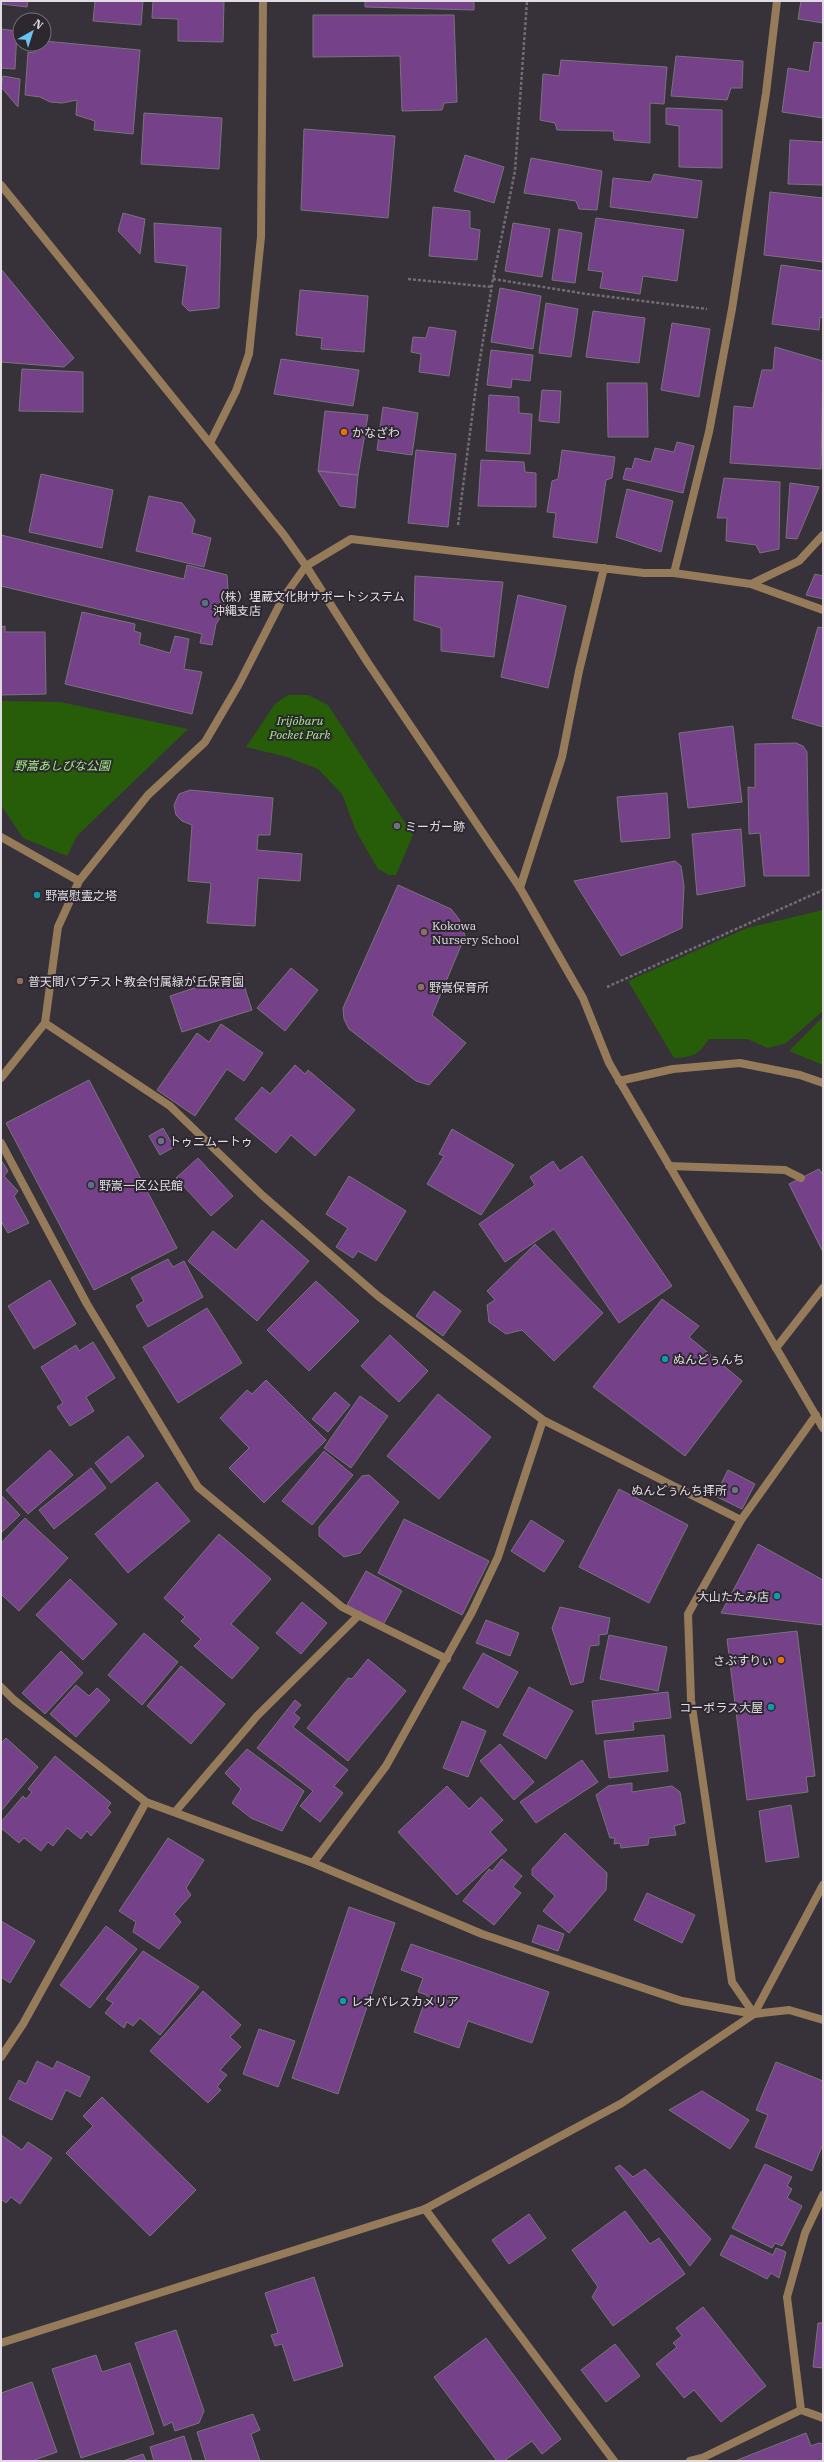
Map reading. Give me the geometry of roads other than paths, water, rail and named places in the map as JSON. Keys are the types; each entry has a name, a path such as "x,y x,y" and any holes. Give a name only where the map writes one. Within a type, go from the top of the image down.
{"street":[{"path":"210,443 236,391 249,354 261,237 263,1"},
{"path":"674,573 709,432 732,309 766,93 777,1"},
{"path":"1,185 210,443 306,566 368,663 520,888 583,998 609,1063 619,1081 823,1428"},
{"path":"751,584 798,561 823,535"},
{"path":"1,1078 44,1023 58,927 79,881 148,795 205,742 239,684 283,598 306,566 351,539 425,548 456,549 644,573 674,573 751,584 823,610"},
{"path":"520,888 562,757 579,671 604,568"},
{"path":"1,836 79,881"},
{"path":"44,1023 170,1106 262,1195 378,1296 543,1420 741,1520"},
{"path":"619,1081 673,1069 740,1063 800,1075 823,1083"},
{"path":"1,1143 87,1304 198,1487 342,1607 446,1659"},
{"path":"669,1166 785,1170 801,1178"},
{"path":"776,1348 823,1288"},
{"path":"754,2014 732,1982 691,1700 688,1614 741,1520 816,1415"},
{"path":"313,1863 386,1766 446,1659 498,1557 543,1420"},
{"path":"175,1812 258,1716 359,1615"},
{"path":"1,1687 14,1700 146,1802 313,1863 482,1934 682,2001 754,2014 789,2010 823,2020"},
{"path":"1,2057 24,2024 146,1802"},
{"path":"1,2343 425,2209 622,2103 754,2014 823,1886"},
{"path":"801,2410 787,2297 805,2233 823,2195"},
{"path":"425,2209 614,2461"},
{"path":"690,2461 702,2458 801,2410 823,2418"}],"place":[{"name":"かなざわ","path":"344,432"},
{"name":"（株）埋蔵文化財サポートシステム 沖縄支店","path":"205,603"},
{"name":"ミーガー跡","path":"397,826"},
{"name":"野嵩慰霊之塔","path":"37,895"},
{"name":"Kokowa Nursery School","path":"424,932"},
{"name":"普天間バプテスト教会付属緑が丘保育園","path":"20,981"},
{"name":"野嵩保育所","path":"421,987"},
{"name":"トゥニムートゥ","path":"161,1141"},
{"name":"野嵩一区公民館","path":"91,1185"},
{"name":"ぬんどぅんち","path":"665,1359"},
{"name":"ぬんどぅんち拝所","path":"735,1490"},
{"name":"大山たたみ店","path":"777,1596"},
{"name":"さぶすりぃ","path":"781,1660"},
{"name":"コーポラス大屋","path":"771,1707"},
{"name":"レオパレスカメリア","path":"343,2001"}],"park label":[{"name":"Irijōbaru Pocket Park","path":"300,727"},
{"name":"野嵩あしびな公園","path":"62,765"}]}
